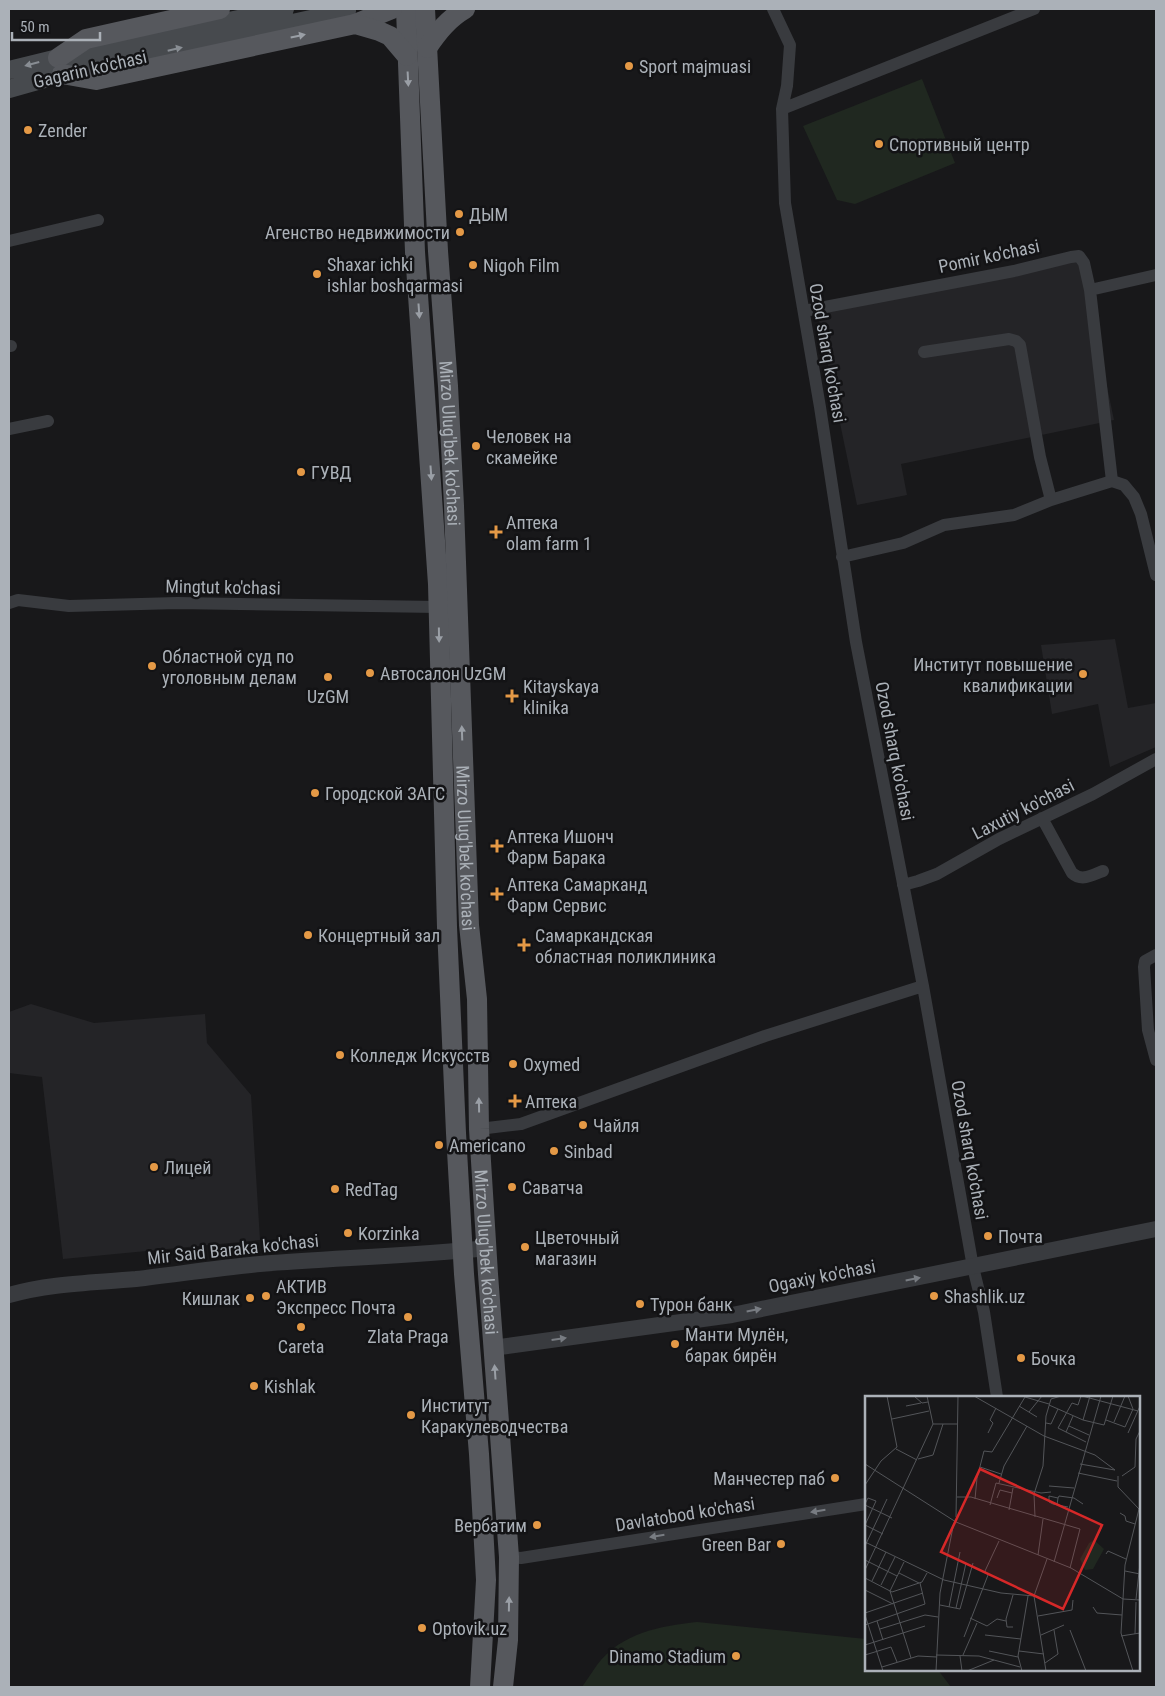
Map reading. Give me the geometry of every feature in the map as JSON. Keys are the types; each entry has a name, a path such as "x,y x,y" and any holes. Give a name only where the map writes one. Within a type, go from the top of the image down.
{"main road":[{"path":"220,9 86,39 60,66 96,80 392,9"},
{"name":"Gagarin ko'chasi","path":"9,70 60,66 285,9"},
{"path":"351,18 372,9"},
{"name":"Mirzo Ulug'bek ko'chasi","path":"406,9 415,252 433,506 438,607 440,737 450,1008 463,1250 479,1454 486,1580 480,1687"},
{"name":"Mirzo Ulug'bek ko'chasi","path":"425,9 438,251 448,386 469,925 477,999 479,1128 509,1557 508,1640 503,1687"},
{"path":"427,48 440,28 465,9"},
{"path":"351,18 390,36 407,56"},
{"name":"Gagarin ko'chasi","path":"9,89 60,66"}],"street":[{"name":"Ozod sharq ko'chasi","path":"773,9 790,45 787,86 782,109 785,203 842,557 856,642 923,986 973,1267 984,1312 997,1396"},
{"path":"782,109 1034,9"},
{"path":"9,241 98,220"},
{"name":"Pomir ko'chasi","path":"804,312 1014,271 1075,256 1082,259 1090,290 1112,481"},
{"path":"1090,290 1156,276"},
{"path":"924,352 1009,339 1016,341 1020,345 1040,457 1051,500"},
{"path":"9,429 48,421"},
{"path":"842,557 903,543 944,525 1014,514 1112,481 1124,485 1134,497 1141,514 1156,575"},
{"name":"Mingtut ko'chasi","path":"9,603 18,600 68,606 177,603 438,607"},
{"name":"Laxutiy ko'chasi","path":"903,885 937,874 999,839 1093,794 1156,759"},
{"path":"1042,818 1072,873 1077,878 1083,879 1103,871"},
{"path":"1156,955 1145,961 1144,967 1148,1030 1156,1060"},
{"path":"479,1128 520,1124 765,1036 923,986"},
{"name":"Ogaxiy ko'chasi","path":"493,1348 732,1315 1156,1229"},
{"name":"Mir Said Baraka ko'chasi","path":"9,1295 32,1288 65,1284 135,1279 362,1256 411,1255 487,1248"},
{"name":"Davlatobod ko'chasi","path":"509,1557 521,1558 865,1504"}],"shaded area":[{"name":"Спортивный центр","path":"922,79 955,163 855,204 837,200 803,126"},
{"path":"1080,258 1114,420 901,464 907,495 857,505 817,312"},
{"name":"Институт повышение квалификации","path":"1115,639 1128,708 1156,703 1156,747 1110,767 1098,704 1052,714 1041,645"},
{"name":"Лицей","path":"31,1004 94,1023 205,1014 207,1043 251,1095 260,1240 63,1259 42,1077 9,1073 9,1012"},
{"name":"Dinamo Stadium","path":"697,1622 865,1639 865,1671 939,1671 951,1687 582,1687 597,1665 618,1645 642,1633 669,1626"}],"place":[{"name":"Sport majmuasi","path":"629,66"},
{"name":"Zender","path":"28,130"},
{"name":"Спортивный центр","path":"879,144"},
{"name":"ДЫМ","path":"459,214"},
{"name":"Агенство недвижимости","path":"460,232"},
{"name":"Nigoh Film","path":"473,265"},
{"name":"Shaxar ichki ishlar boshqarmasi","path":"317,274"},
{"name":"Человек на скамейке","path":"476,446"},
{"name":"ГУВД","path":"301,472"},
{"name":"Аптека olam farm 1","path":"496,532"},
{"name":"Областной суд по уголовным делам","path":"152,666"},
{"name":"Автосалон UzGM","path":"370,673"},
{"name":"Институт повышение квалификации","path":"1083,674"},
{"name":"UzGM","path":"328,677"},
{"name":"Kitayskaya klinika","path":"512,696"},
{"name":"Городской ЗАГС","path":"315,793"},
{"name":"Аптека Ишонч Фарм Барака","path":"497,846"},
{"name":"Аптека Самарканд Фарм Сервис","path":"497,894"},
{"name":"Концертный зал","path":"308,935"},
{"name":"Самаркандская областная поликлиника","path":"524,945"},
{"name":"Колледж Искусств","path":"340,1055"},
{"name":"Oxymed","path":"513,1064"},
{"name":"Аптека","path":"515,1101"},
{"name":"Чайля","path":"583,1125"},
{"name":"Americano","path":"439,1145"},
{"name":"Sinbad","path":"554,1151"},
{"name":"Лицей","path":"154,1167"},
{"name":"Саватча","path":"512,1187"},
{"name":"RedTag","path":"335,1189"},
{"name":"Korzinka","path":"348,1233"},
{"name":"Почта","path":"988,1236"},
{"name":"Цветочный магазин","path":"525,1247"},
{"name":"АКТИВ Экспресс Почта","path":"266,1296"},
{"name":"Shashlik.uz","path":"934,1296"},
{"name":"Кишлак","path":"250,1298"},
{"name":"Турон банк","path":"640,1304"},
{"name":"Zlata Praga","path":"408,1317"},
{"name":"Careta","path":"301,1327"},
{"name":"Манти Мулён, барак бирён","path":"675,1344"},
{"name":"Бочка","path":"1021,1358"},
{"name":"Kishlak","path":"254,1386"},
{"name":"Институт Каракулеводчества","path":"411,1415"},
{"name":"Манчестер паб","path":"835,1478"},
{"name":"Вербатим","path":"537,1525"},
{"name":"Green Bar","path":"781,1544"},
{"name":"Optovik.uz","path":"422,1628"},
{"name":"Dinamo Stadium","path":"736,1656"}]}
